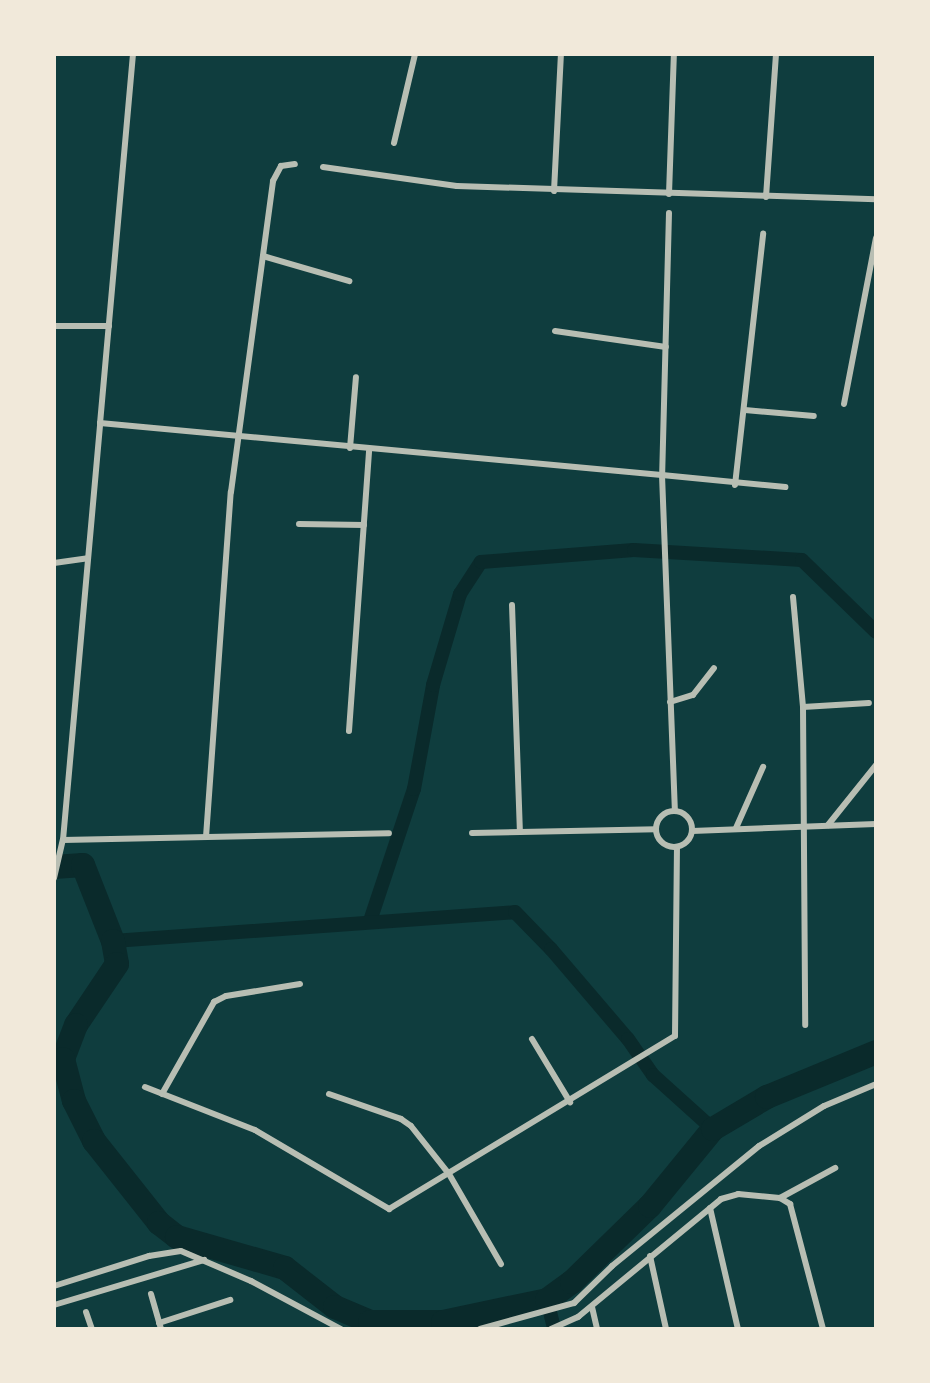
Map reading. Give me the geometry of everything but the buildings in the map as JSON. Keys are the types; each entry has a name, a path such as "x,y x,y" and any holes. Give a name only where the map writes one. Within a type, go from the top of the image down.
{"street":[{"path":"54,878 63,840 133,54"},
{"path":"394,143 415,54"},
{"path":"554,191 561,54"},
{"path":"669,194 674,54"},
{"path":"766,197 776,54"},
{"path":"206,837 231,492 273,180 281,166 295,164"},
{"path":"323,168 457,186 554,191 876,199"},
{"path":"669,213 662,475 675,810"},
{"path":"735,485 763,234"},
{"path":"844,404 876,238"},
{"path":"263,256 349,281"},
{"path":"54,326 109,326"},
{"path":"555,331 666,347"},
{"path":"350,448 356,377"},
{"path":"745,410 814,416"},
{"path":"100,423 239,438 662,475 735,485 784,487"},
{"path":"349,731 369,449"},
{"path":"299,524 364,525"},
{"path":"54,563 88,558"},
{"path":"793,597 803,707 805,1025"},
{"path":"512,605 520,832"},
{"path":"670,702 693,695 714,668"},
{"path":"803,707 868,703"},
{"path":"828,825 876,765"},
{"path":"736,828 763,767"},
{"path":"675,810 686,815 692,831 687,842 676,847 665,845 656,830 659,818 675,810"},
{"path":"692,831 876,824"},
{"path":"472,833 656,830"},
{"path":"63,840 389,833"},
{"path":"145,1087 255,1130 389,1209 670,1042 677,1027 676,847"},
{"path":"162,1094 214,1002 226,996 300,984"},
{"path":"532,1039 570,1102"},
{"path":"480,1329 574,1303 612,1266 759,1146 824,1106 876,1084"},
{"path":"328,1094 401,1119 449,1174 501,1264"},
{"path":"780,1198 835,1168"},
{"path":"551,1329 563,1326 592,1307 710,1208 738,1194 780,1198 790,1204 823,1329"},
{"path":"710,1208 738,1329"},
{"path":"54,1286 170,1251 205,1260 341,1329"},
{"path":"650,1256 666,1329"},
{"path":"54,1305 205,1260"},
{"path":"151,1294 160,1326 230,1300"},
{"path":"592,1307 597,1329"},
{"path":"86,1312 92,1329"}],"waterway":[{"path":"370,921 414,789 433,685 460,594 481,562 634,550 802,560 876,632"},
{"path":"54,867 83,865 113,941 117,964 76,1025 63,1059 74,1101 94,1141 159,1223 177,1237 285,1268 335,1307 370,1322 443,1322 547,1300 572,1282 650,1206 713,1129 767,1097 876,1052"},
{"path":"113,941 515,912 551,949 628,1039 653,1075 713,1129"},
{"path":"547,1300 554,1329"}]}
